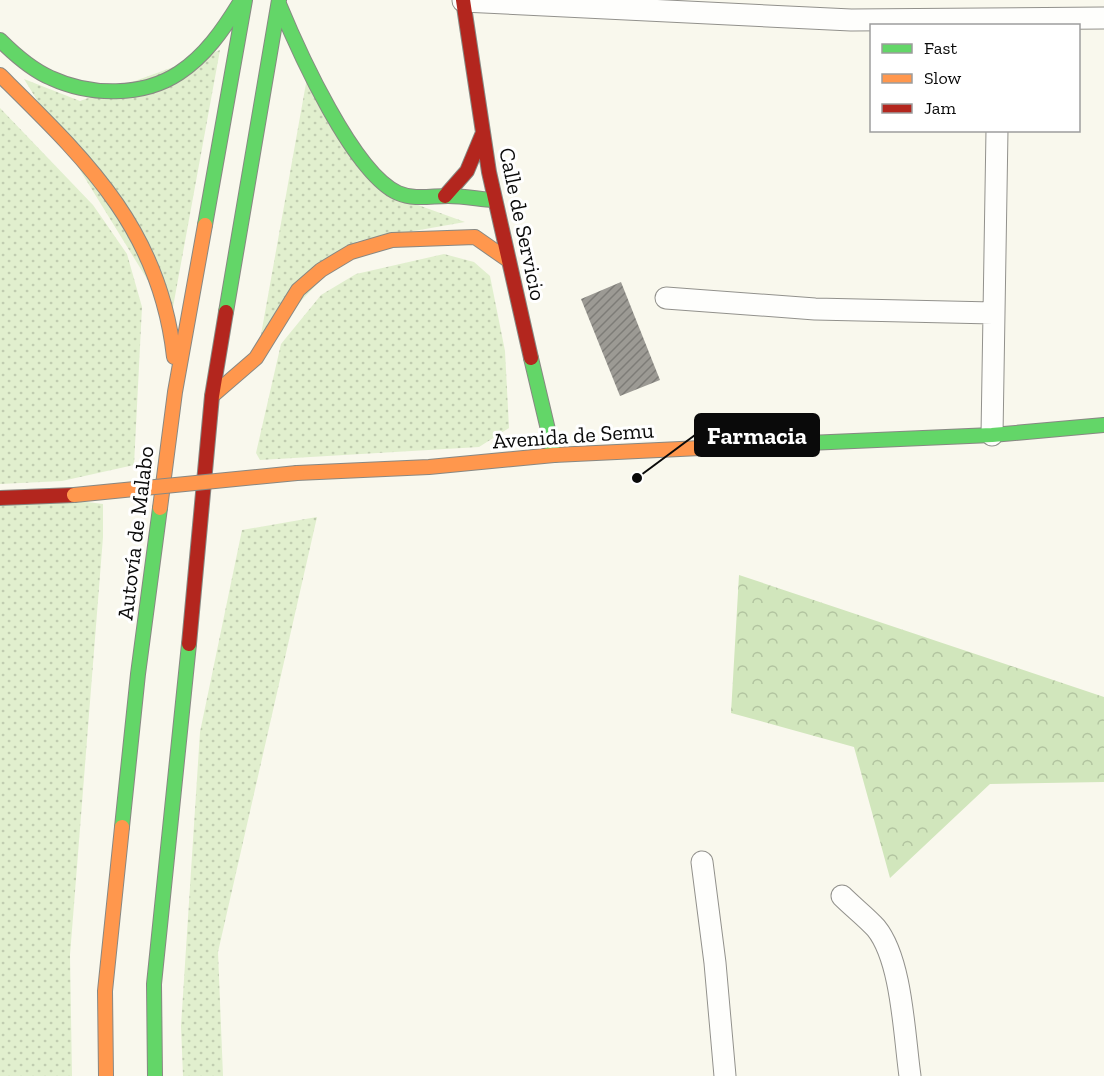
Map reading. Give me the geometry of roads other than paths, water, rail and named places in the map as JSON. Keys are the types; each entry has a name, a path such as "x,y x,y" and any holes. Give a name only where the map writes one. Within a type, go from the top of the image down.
{"main road":[{"path":"0,40 14,54 58,82 103,90 148,87 178,74 213,43 243,0"},
{"name":"Autovía de Malabo","path":"106,1076 105,991 138,674 175,392 243,0"},
{"name":"Calle de Servicio","path":"463,1 482,135 494,200 554,455"},
{"path":"279,2 298,49 349,140 376,177 396,192 410,197 445,196 494,200"},
{"path":"155,1076 154,984 187,669 212,396 279,2"},
{"path":"0,75 101,177 135,228 162,293 174,353 175,392"},
{"path":"445,196 467,171 482,135"},
{"path":"212,396 256,358 287,304 298,290 321,270 351,252 393,240 476,237 508,260"},
{"name":"Avenida de Semu","path":"0,498 74,495 297,473 429,467 554,455 992,435 1104,425"}],"street":[{"path":"463,1 851,21 999,15 1104,18"},
{"path":"992,435 997,132"},
{"path":"666,298 815,309 993,313"},
{"path":"702,862 716,963 725,1076"},
{"path":"842,896 876,928 888,948 897,973 910,1076"}],"place":[{"name":"Farmacia","path":"637,478"}]}
